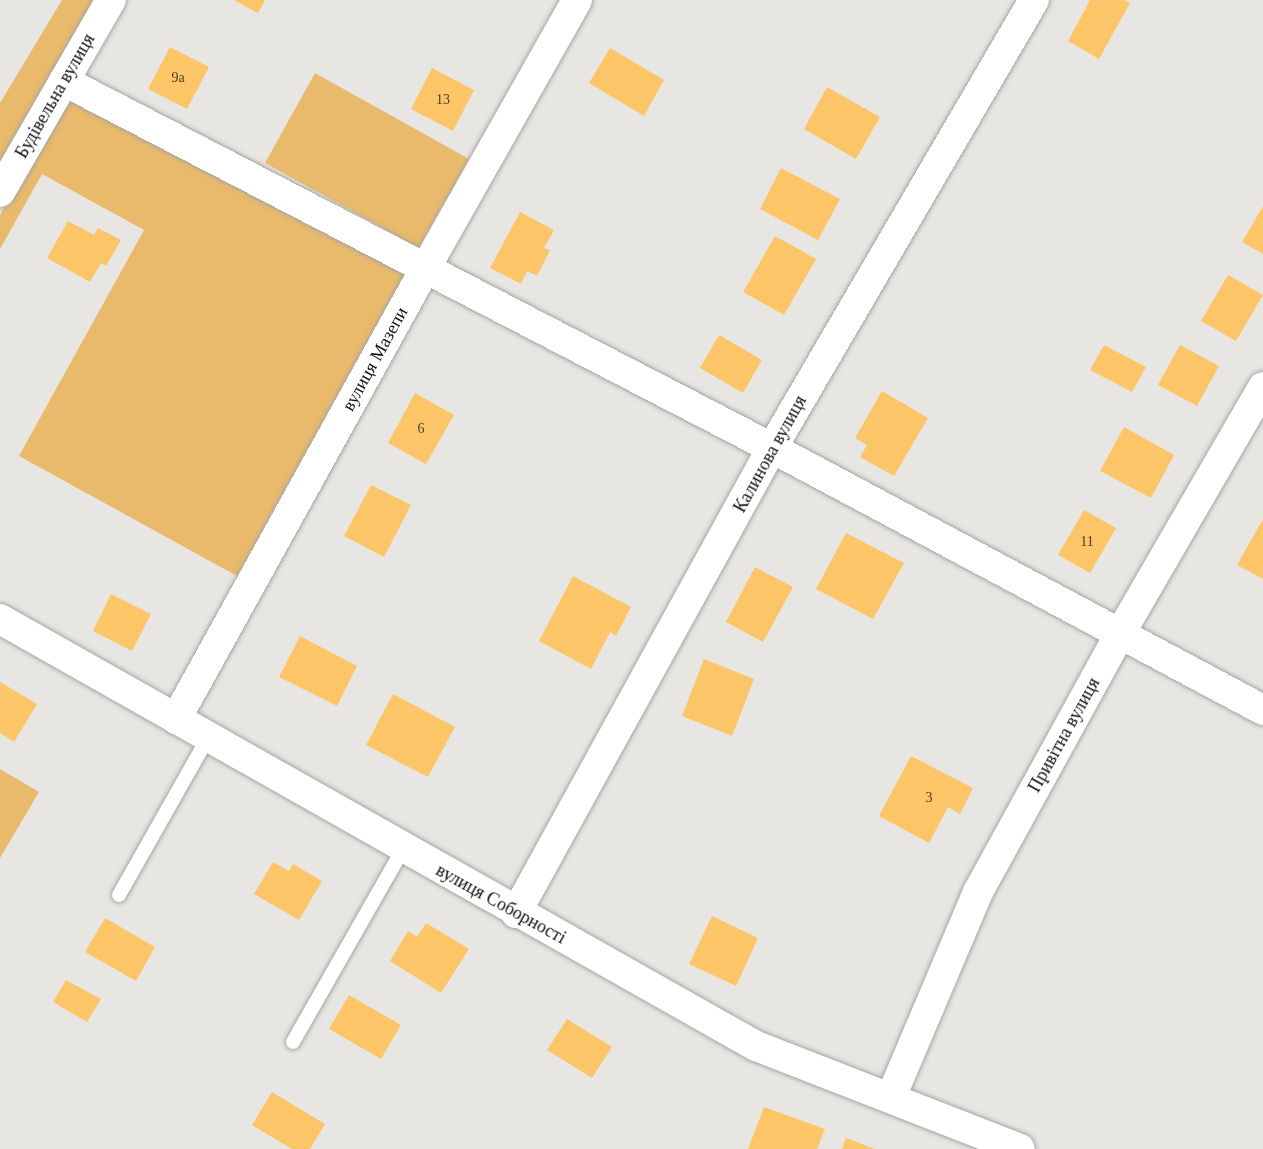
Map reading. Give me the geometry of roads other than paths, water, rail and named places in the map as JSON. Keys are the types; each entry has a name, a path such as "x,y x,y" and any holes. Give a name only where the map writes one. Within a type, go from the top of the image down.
{"street":[{"name":"Будівельна вулиця","path":"0,192 111,0"},
{"name":"вулиця Мазепи","path":"176,719 577,0"},
{"name":"Калинова вулиця","path":"516,913 772,448 1034,0"},
{"path":"64,81 772,448 1263,710"},
{"name":"Привітна вулиця","path":"891,1097 978,892 1121,632 1263,387"},
{"name":"вулиця Соборності","path":"0,619 755,1046 1020,1149"}],"lane":[{"path":"119,895 208,737"},
{"path":"293,1042 403,849"}]}
